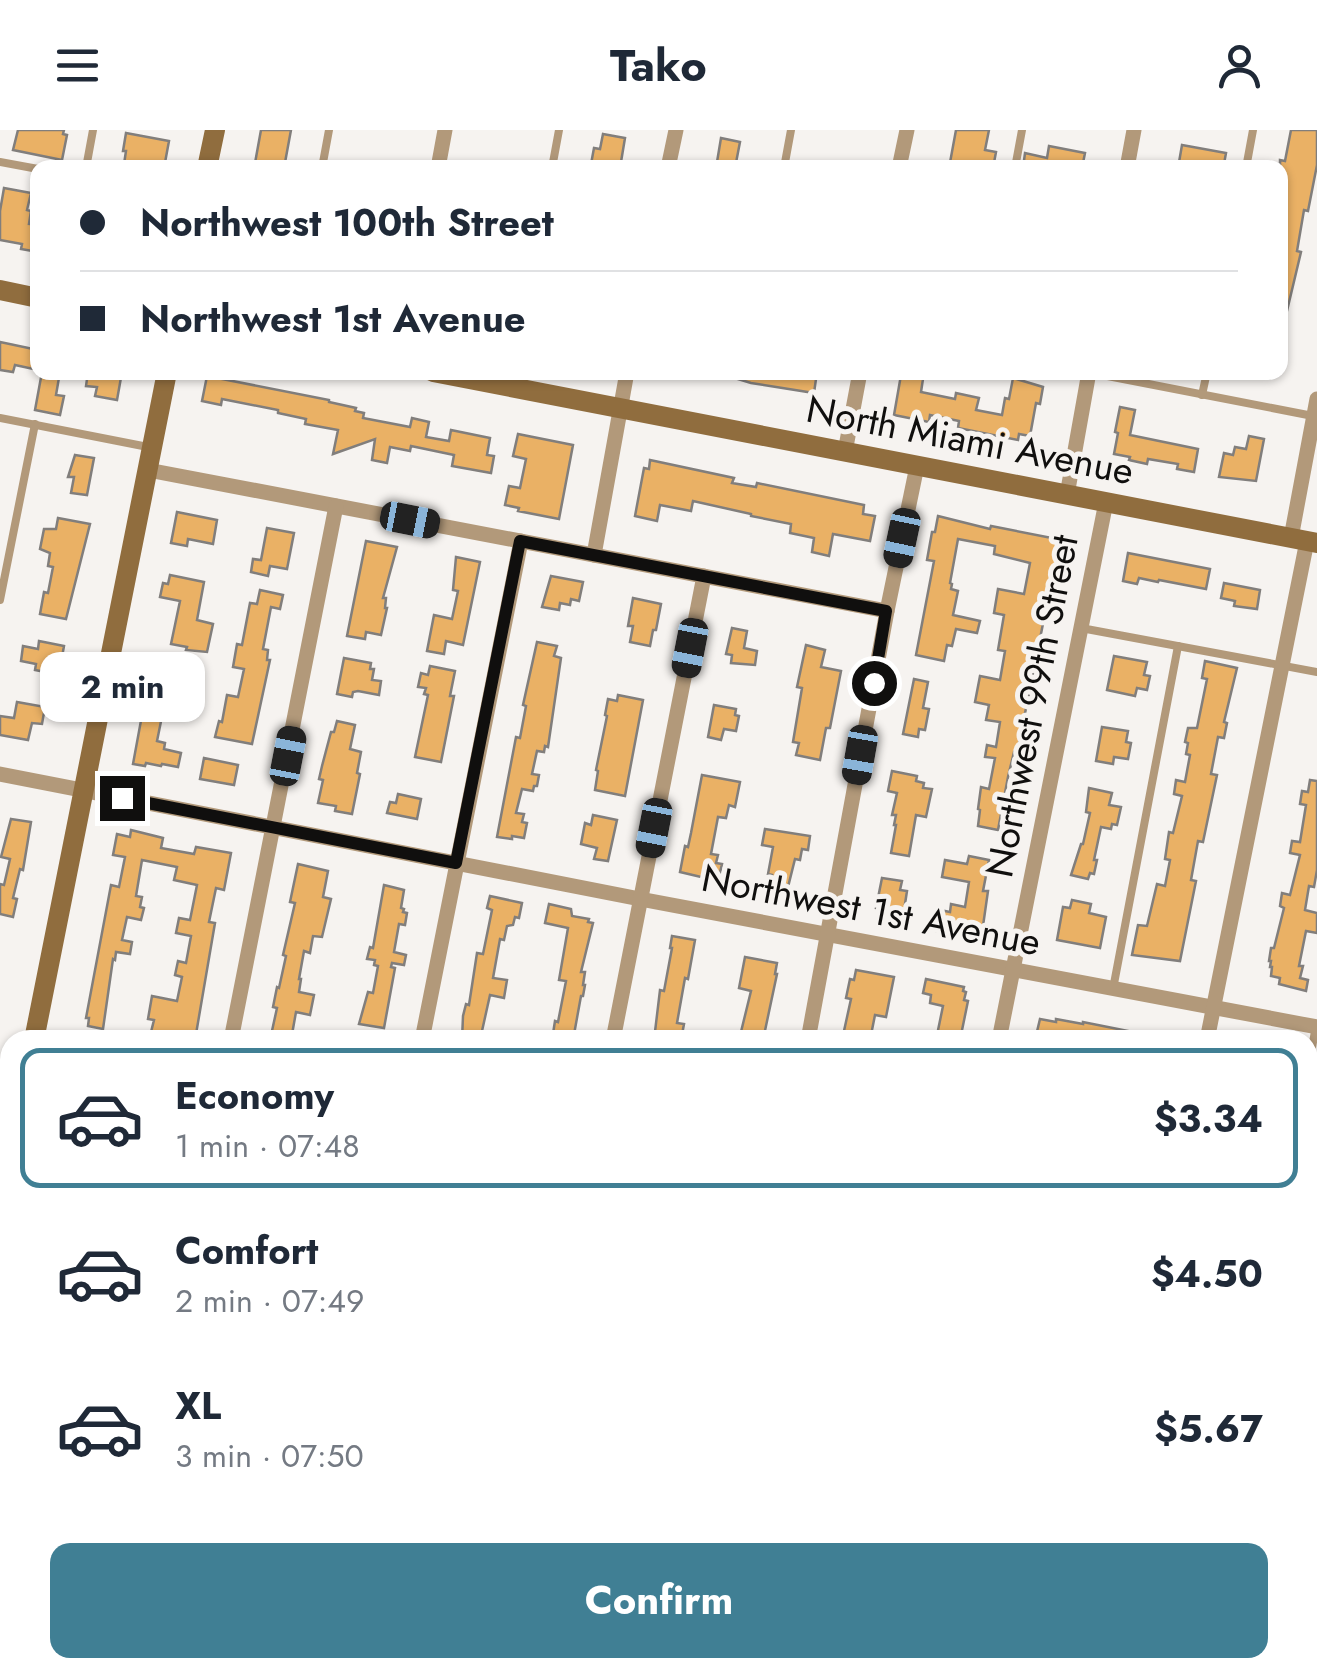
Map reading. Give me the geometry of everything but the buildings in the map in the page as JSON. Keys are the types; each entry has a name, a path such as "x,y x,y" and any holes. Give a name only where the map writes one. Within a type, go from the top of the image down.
{"main road":[{"path":"208,160 214,130"},
{"path":"0,290 30,296"},
{"path":"36,1030 165,380"},
{"name":"North Miami Avenue","path":"473,380 1305,540"}],"street":[{"path":"439,160 445,130"},
{"path":"670,160 676,130"},
{"path":"900,160 906,130"},
{"path":"1128,160 1134,130"},
{"path":"594,555 625,380"},
{"path":"845,452 858,380"},
{"path":"1067,495 1087,380"},
{"path":"1209,1030 1305,540 1317,399"},
{"path":"810,1030 886,611 917,466"},
{"path":"148,470 886,611"},
{"name":"Northwest 99th Street","path":"1001,1030 1106,502"},
{"path":"232,1030 336,506"},
{"path":"424,1030 520,541"},
{"path":"615,1030 704,576"},
{"name":"Northwest 1st Avenue","path":"0,774 1317,1025"}],"lane":[{"path":"87,160 93,130"},
{"path":"324,160 330,130"},
{"path":"553,160 559,130"},
{"path":"785,160 791,130"},
{"path":"1016,160 1022,130"},
{"path":"1247,160 1253,130"},
{"path":"0,162 30,168"},
{"path":"1126,380 1315,416"},
{"path":"1202,394 1205,380"},
{"path":"0,418 152,448"},
{"path":"0,600 34,424"},
{"path":"1081,628 1317,672"},
{"path":"1113,988 1178,646"}],"route":[{"path":"122,798 456,863 520,541 886,611 874,683"}]}
